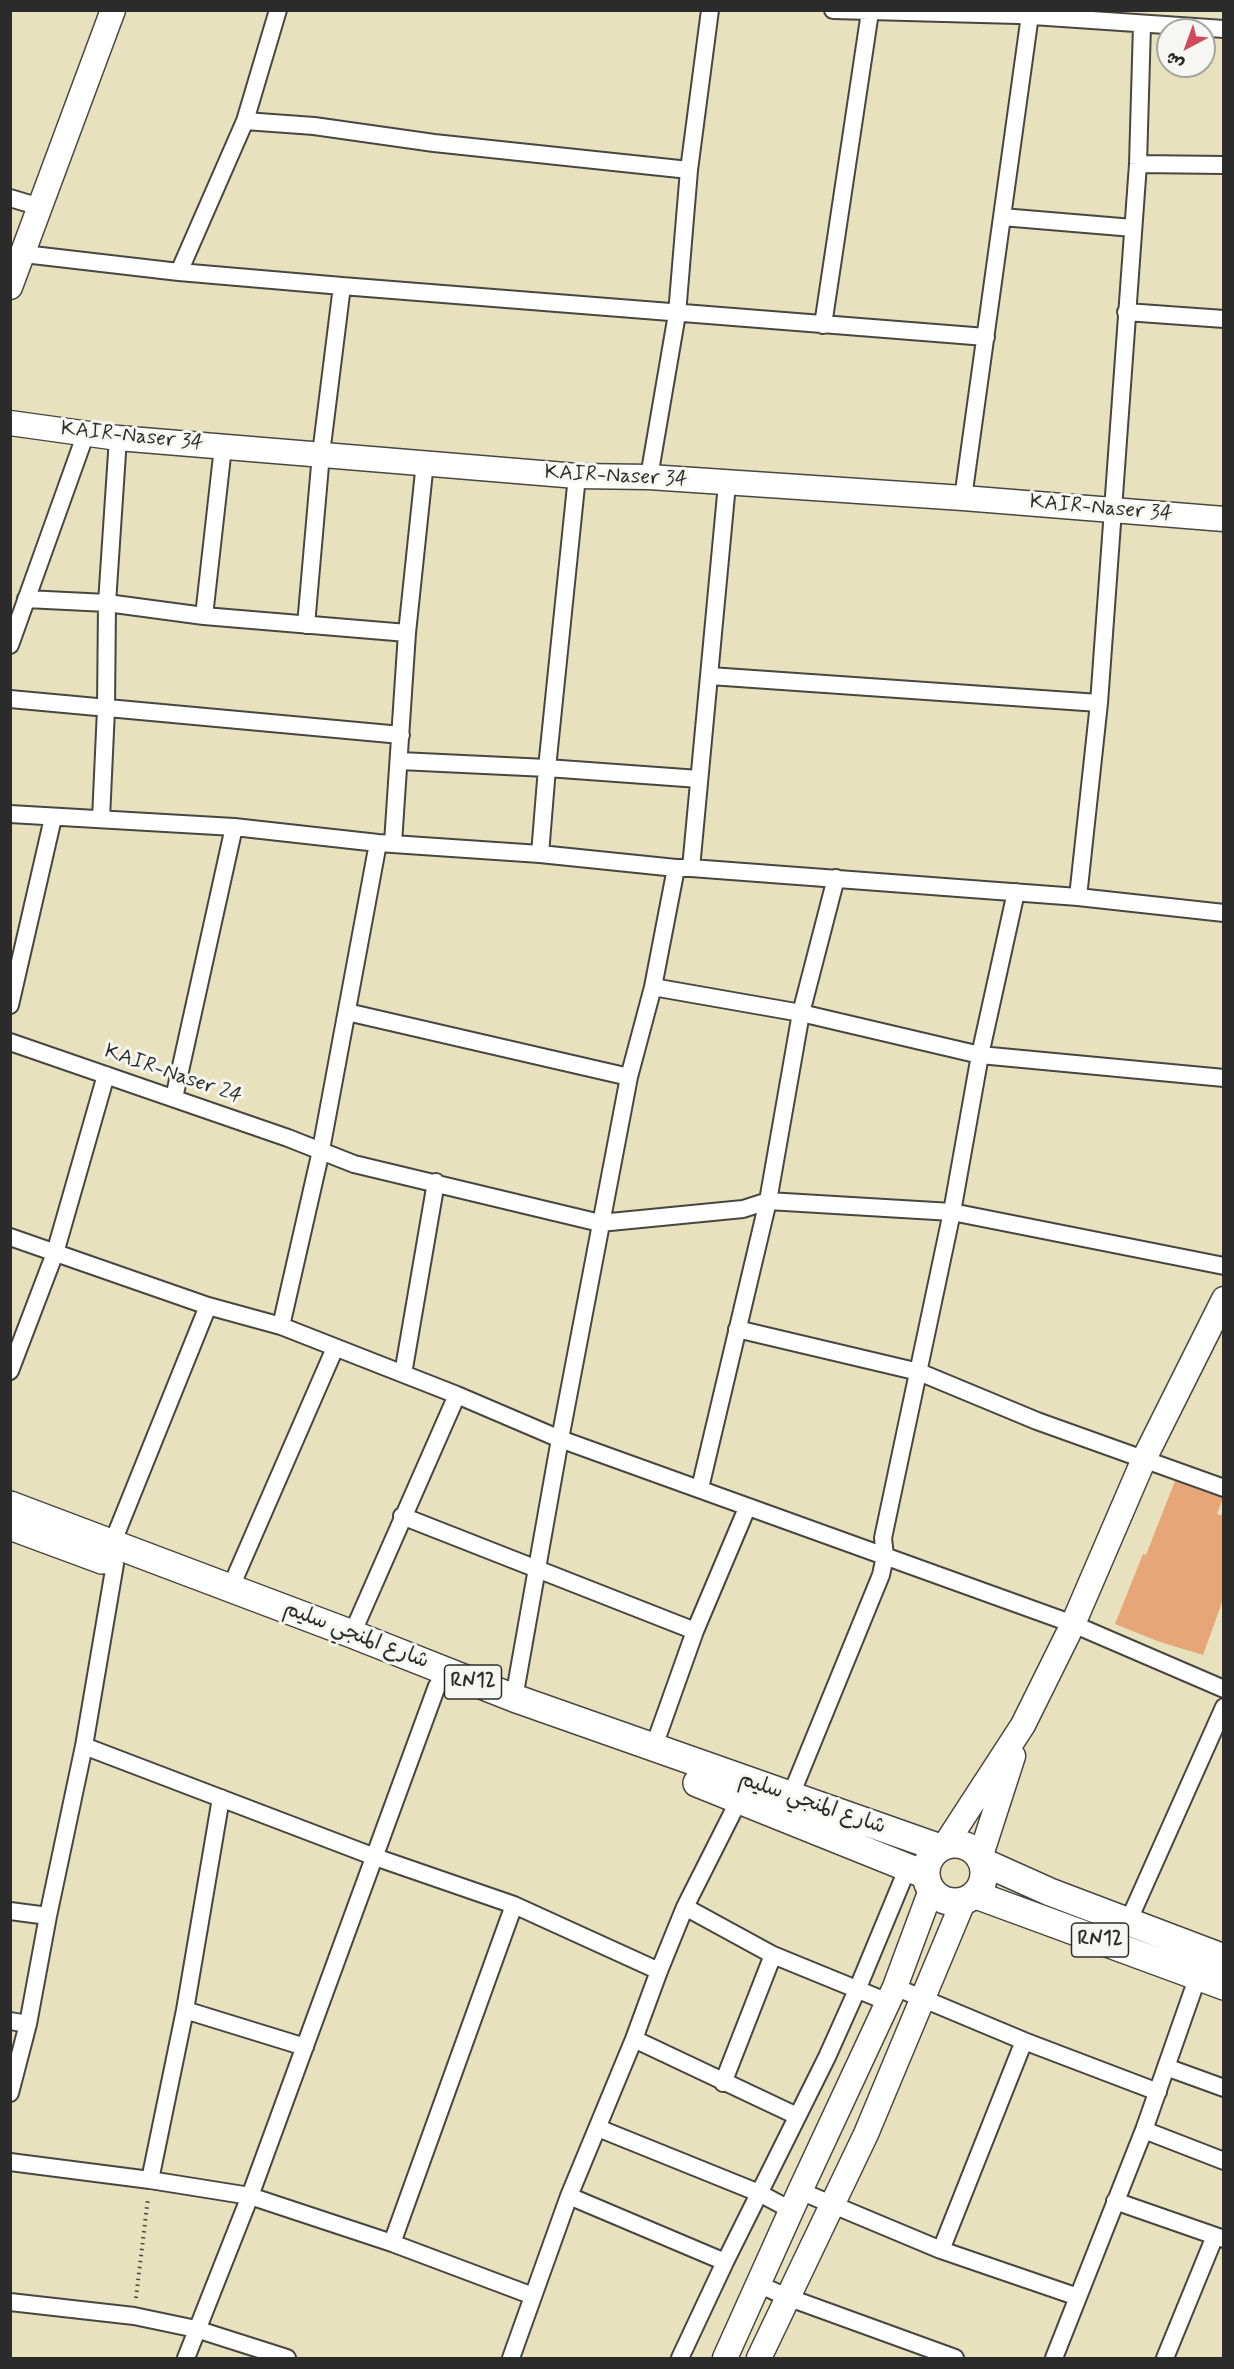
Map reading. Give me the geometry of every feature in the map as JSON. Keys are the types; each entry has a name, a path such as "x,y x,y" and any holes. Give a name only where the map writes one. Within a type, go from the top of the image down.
{"main road":[{"name":"شارع المنجي سليم","path":"10,1505 114,1554 436,1686 740,1798 922,1877"},
{"name":"شارع المنجي سليم","path":"10,1526 231,1589 653,1749 943,1846"},
{"name":"RN12","path":"943,1846 962,1844 969,1847 982,1860 1128,1922 1224,1958"},
{"path":"922,1877 932,1855 943,1846"},
{"path":"969,1898 982,1886 985,1874 982,1860"},
{"name":"RN12","path":"922,1877 950,1902 969,1898 1224,1986"}],"street":[{"path":"10,287 113,10"},
{"path":"179,272 245,121 278,10"},
{"path":"649,477 676,314 689,170 710,10"},
{"path":"833,10 1022,13 1142,25 1224,29"},
{"path":"823,325 870,12"},
{"path":"963,498 1002,217 1022,13"},
{"path":"1078,897 1099,703 1111,510 1138,165 1142,25"},
{"path":"245,121 314,126 434,143 689,170"},
{"path":"1138,165 1224,165"},
{"path":"10,198 40,207"},
{"path":"1002,217 1133,228"},
{"path":"24,254 179,272 676,314 986,337"},
{"path":"306,625 321,454 342,286"},
{"path":"1126,312 1224,319"},
{"name":"KAIR-Naser 34","path":"10,423 118,438 578,476 649,477 963,498 1224,519"},
{"path":"10,645 86,433"},
{"path":"101,819 106,709 107,603 118,438"},
{"path":"204,616 223,447"},
{"path":"281,1326 321,1149 347,1012 385,843 400,761 407,633 425,462"},
{"path":"540,854 578,476"},
{"path":"514,1698 536,1568 629,1077 684,868 699,779 728,484"},
{"path":"26,599 107,603 204,616 407,633"},
{"path":"710,676 1099,703"},
{"path":"10,699 401,735"},
{"path":"400,761 547,768 699,779"},
{"path":"10,814 234,827 385,843 540,854 684,868 1078,897 1224,913"},
{"path":"10,1005 53,818"},
{"path":"174,1098 234,827"},
{"path":"700,1488 768,1201 801,1013 836,878"},
{"path":"790,1795 881,1575 885,1556 883,1538 952,1212 980,1055 1016,892"},
{"path":"653,987 801,1013 980,1055 1224,1078"},
{"path":"347,1012 629,1077"},
{"name":"KAIR-Naser 24","path":"10,1042 371,1168 600,1223 743,1209 768,1201 952,1212 1224,1266"},
{"path":"10,1371 56,1253 106,1075"},
{"path":"403,1374 436,1182"},
{"path":"10,1237 208,1306 281,1326 457,1395 560,1439 1073,1624 1224,1689"},
{"path":"943,1846 1023,1725 1073,1624 1144,1459 1224,1299"},
{"path":"10,2093 28,2024 84,1746 114,1554 208,1306"},
{"path":"737,1329 919,1372 1037,1421 1224,1488"},
{"path":"231,1589 335,1348"},
{"path":"352,1634 457,1395"},
{"path":"653,1749 695,1632 747,1508"},
{"path":"402,1516 695,1632"},
{"path":"186,2358 250,2196 436,1686"},
{"path":"1128,1922 1224,1707"},
{"path":"982,1860 1023,1725"},
{"path":"84,1746 375,1857 514,1905 659,1971"},
{"path":"150,2180 185,2010 221,1798"},
{"path":"511,2358 569,2196 634,2039 685,1907 740,1798"},
{"path":"680,2358 724,2262 857,1990 922,1877"},
{"path":"725,2358 795,2200 891,1994 922,1877"},
{"path":"759,2358 866,2134 922,1998 969,1898"},
{"path":"392,2243 514,1905"},
{"path":"685,1907 773,1955 857,1990 922,1998 1024,2042 1158,2092"},
{"path":"10,1911 48,1916"},
{"path":"723,2082 773,1955"},
{"path":"1054,2358 1144,2130 1198,1976"},
{"path":"185,2010 305,2047"},
{"path":"10,2021 28,2024"},
{"path":"634,2039 797,2116"},
{"path":"941,2250 1024,2042"},
{"path":"1166,2067 1224,2088"},
{"path":"597,2128 759,2193 832,2206 941,2250 1078,2297"},
{"path":"1144,2130 1224,2161"},
{"path":"10,2162 150,2180 250,2196 392,2243 533,2296"},
{"path":"569,2196 724,2262"},
{"path":"1115,2201 1219,2238 1165,2358"},
{"path":"758,2284 787,2297 955,2358"},
{"path":"10,2302 134,2316 196,2329 287,2358"}],"path":[{"path":"134,2316 150,2180"}],"building":[{"path":"1175,1481 1223,1498 1217,1514 1224,1516 1224,1597 1203,1655 1160,1642 1115,1624 1143,1554 1146,1555"}]}
